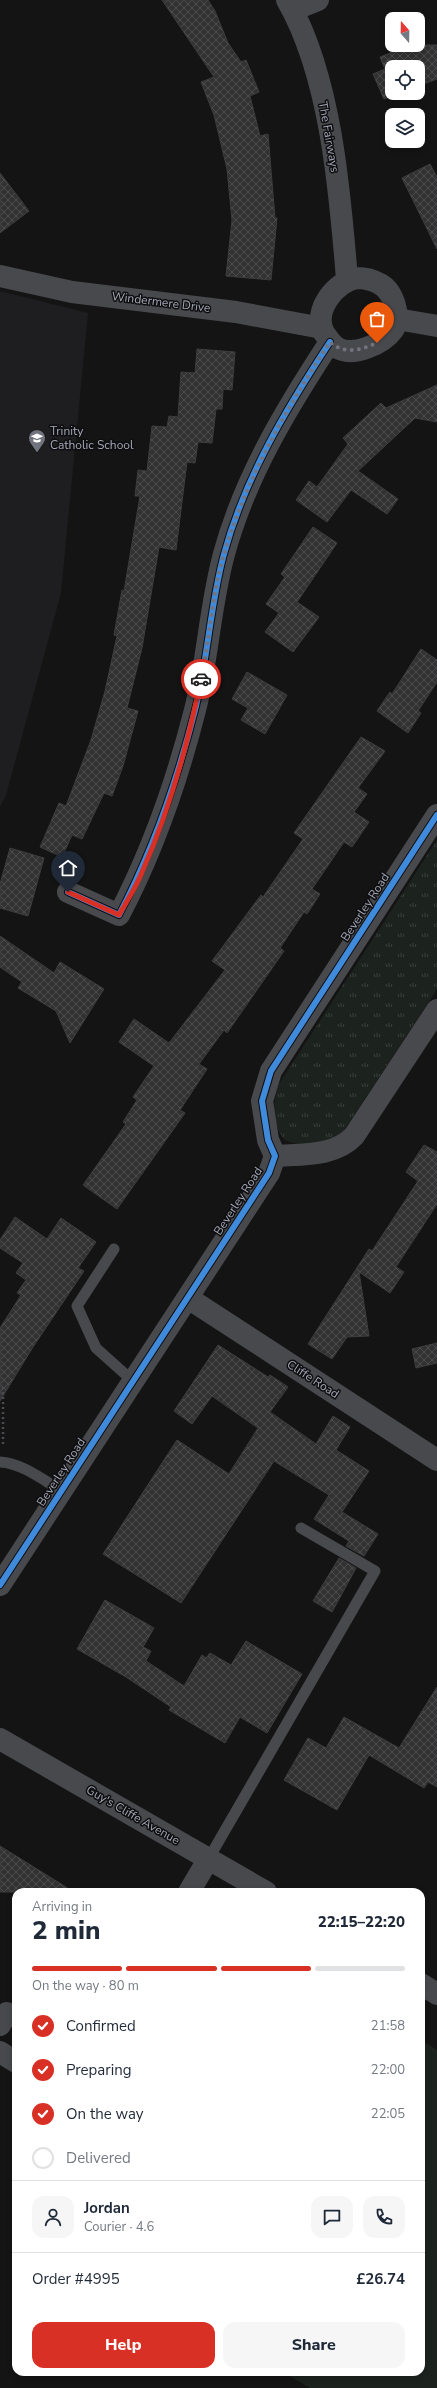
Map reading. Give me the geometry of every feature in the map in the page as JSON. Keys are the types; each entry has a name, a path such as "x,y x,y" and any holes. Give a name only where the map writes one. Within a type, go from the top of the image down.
{"street":[{"path":"290,5 318,0"},
{"name":"The Fairways","path":"290,5 315,70 332,140 347,279"},
{"name":"Windermere Drive","path":"0,276 72,292 236,312 326,335"},
{"path":"68,892 119,915 142,873 171,792 195,710 224,555 238,510 253,474 326,335 325,304 331,294 347,279 365,278 382,284 390,294 397,318 394,328 388,335 367,347 356,350 344,350 337,348 326,335"},
{"path":"397,318 437,326"},
{"name":"Beverley Road","path":"0,1585 134,1382 269,1173 275,1156 268,1140 262,1107 263,1094 271,1071 437,815"},
{"path":"275,1156 328,1152 346,1144 354,1136 437,1010"},
{"name":"Cliffe Road","path":"188,1298 437,1460"},
{"name":"Guy's Cliffe Avenue","path":"0,1739 259,1888"},
{"path":"191,1888 209,1858"},
{"path":"425,1986 437,1994"},
{"path":"0,2052 12,2060"}],"lane":[{"path":"114,1249 77,1306 96,1348 134,1382"},
{"path":"1,1462 18,1466 62,1491"},
{"path":"209,1858 375,1571 301,1528"}],"path":[{"path":"1,1462 3,1386"}],"shaded area":[{"name":"Trinity Catholic School","path":"0,291 88,313 61,593 6,795 0,807"}],"green space":[{"path":"437,840 437,989 341,1135 328,1142 314,1145 292,1143 285,1140 277,1127 274,1113 275,1098 279,1084"},
{"path":"425,2042 437,2050 437,2388 310,2388 290,2376 425,2376"}],"building":[{"path":"162,0 208,0 215,11 228,43 241,62 246,60 259,92 250,96 260,136 268,134 275,218 277,218 271,280 226,276 232,220 227,169 214,115 201,82 214,77"},
{"path":"425,45 437,45 437,79 425,83 425,60 385,60 385,69 380,57 393,52 425,52"},
{"path":"385,69 385,99 384,99 373,74"},
{"path":"430,164 437,177 437,249 402,178"},
{"path":"0,173 29,211 0,233"},
{"path":"197,349 235,352 232,390 223,389 222,409 216,409 212,443 198,442 195,463 187,462 176,550 159,547 142,648 127,708 138,711 123,766 112,796 104,793 82,839 72,835 62,857 40,847 59,803 66,806 91,740 105,691 117,636 114,635 122,590 124,591 140,496 135,496 138,470 147,471 152,426 167,427 169,416 178,417 181,372 195,373"},
{"path":"437,385 437,422 415,418 358,471 398,499 387,514 351,490 327,522 296,500 309,481 317,487 348,444 343,438 381,403 386,408"},
{"path":"313,527 337,543 297,602 319,617 293,652 265,632 279,613 266,604 285,577 281,574"},
{"path":"421,649 437,660 437,682 418,711 421,713 408,733 377,711 390,692 392,694"},
{"path":"247,672 287,695 265,734 241,720 248,708 232,699"},
{"path":"361,737 385,751 358,788 367,794 354,812 369,822 352,847 344,842 312,889 320,894 307,914 304,912 280,948 284,951 227,1033 224,1030 199,1064 207,1069 180,1110 185,1113 117,1209 83,1185 126,1124 123,1122 137,1100 133,1097 154,1066 119,1042 134,1019 169,1043 225,970 212,961 261,895 263,897 303,839 294,833"},
{"path":"10,848 44,858 28,916 0,908 0,884"},
{"path":"0,936 54,973 60,962 104,989 70,1043 56,1011 18,988 22,982 0,967"},
{"path":"424,1145 437,1152 437,1204 396,1267 404,1272 390,1293 359,1272 369,1336 347,1337 332,1359 308,1344 369,1249 372,1251 418,1181 406,1172"},
{"path":"15,1217 47,1239 61,1218 96,1242 78,1268 84,1271 33,1347 0,1401 0,1328 21,1295 17,1293 26,1280 16,1273 23,1263 0,1248 0,1240"},
{"path":"437,1343 437,1363 416,1368 412,1349"},
{"path":"218,1345 268,1377 270,1375 288,1387 270,1412 316,1444 333,1416 350,1427 336,1450 369,1471 342,1512 378,1534 364,1556 346,1546 349,1541 314,1519 329,1495 274,1461 181,1603 103,1554 177,1440 229,1474 258,1428 212,1396 192,1424 174,1411"},
{"path":"339,1558 356,1568 332,1612 313,1601"},
{"path":"105,1600 154,1628 143,1647 151,1651 146,1661 184,1686 202,1655 206,1658 210,1653 231,1665 246,1641 302,1674 267,1733 240,1717 225,1743 169,1710 171,1707 126,1677 77,1649"},
{"path":"437,1687 437,1787 428,1782 424,1788 369,1755 337,1810 284,1780 308,1738 326,1748 344,1717 399,1748"},
{"path":"0,1846 68,1888 12,1888 12,1892 0,1892"}],"cycle path":[{"path":"68,892 119,915 143,866 163,815 188,737 203,671 219,573 233,526 243,498 268,444 330,342"},
{"path":"0,1585 269,1173 275,1156 268,1140 262,1101 271,1071 437,815"}],"way so far":[{"path":"201,679 224,555 238,510 253,474 275,432 304,382 330,342 337,348 344,350 356,350 377,343"}],"place":[{"name":"Trinity Catholic School","path":"37,453"}],"route":[{"path":"68,892 119,915 142,873 157,834 195,710 201,679"}]}
